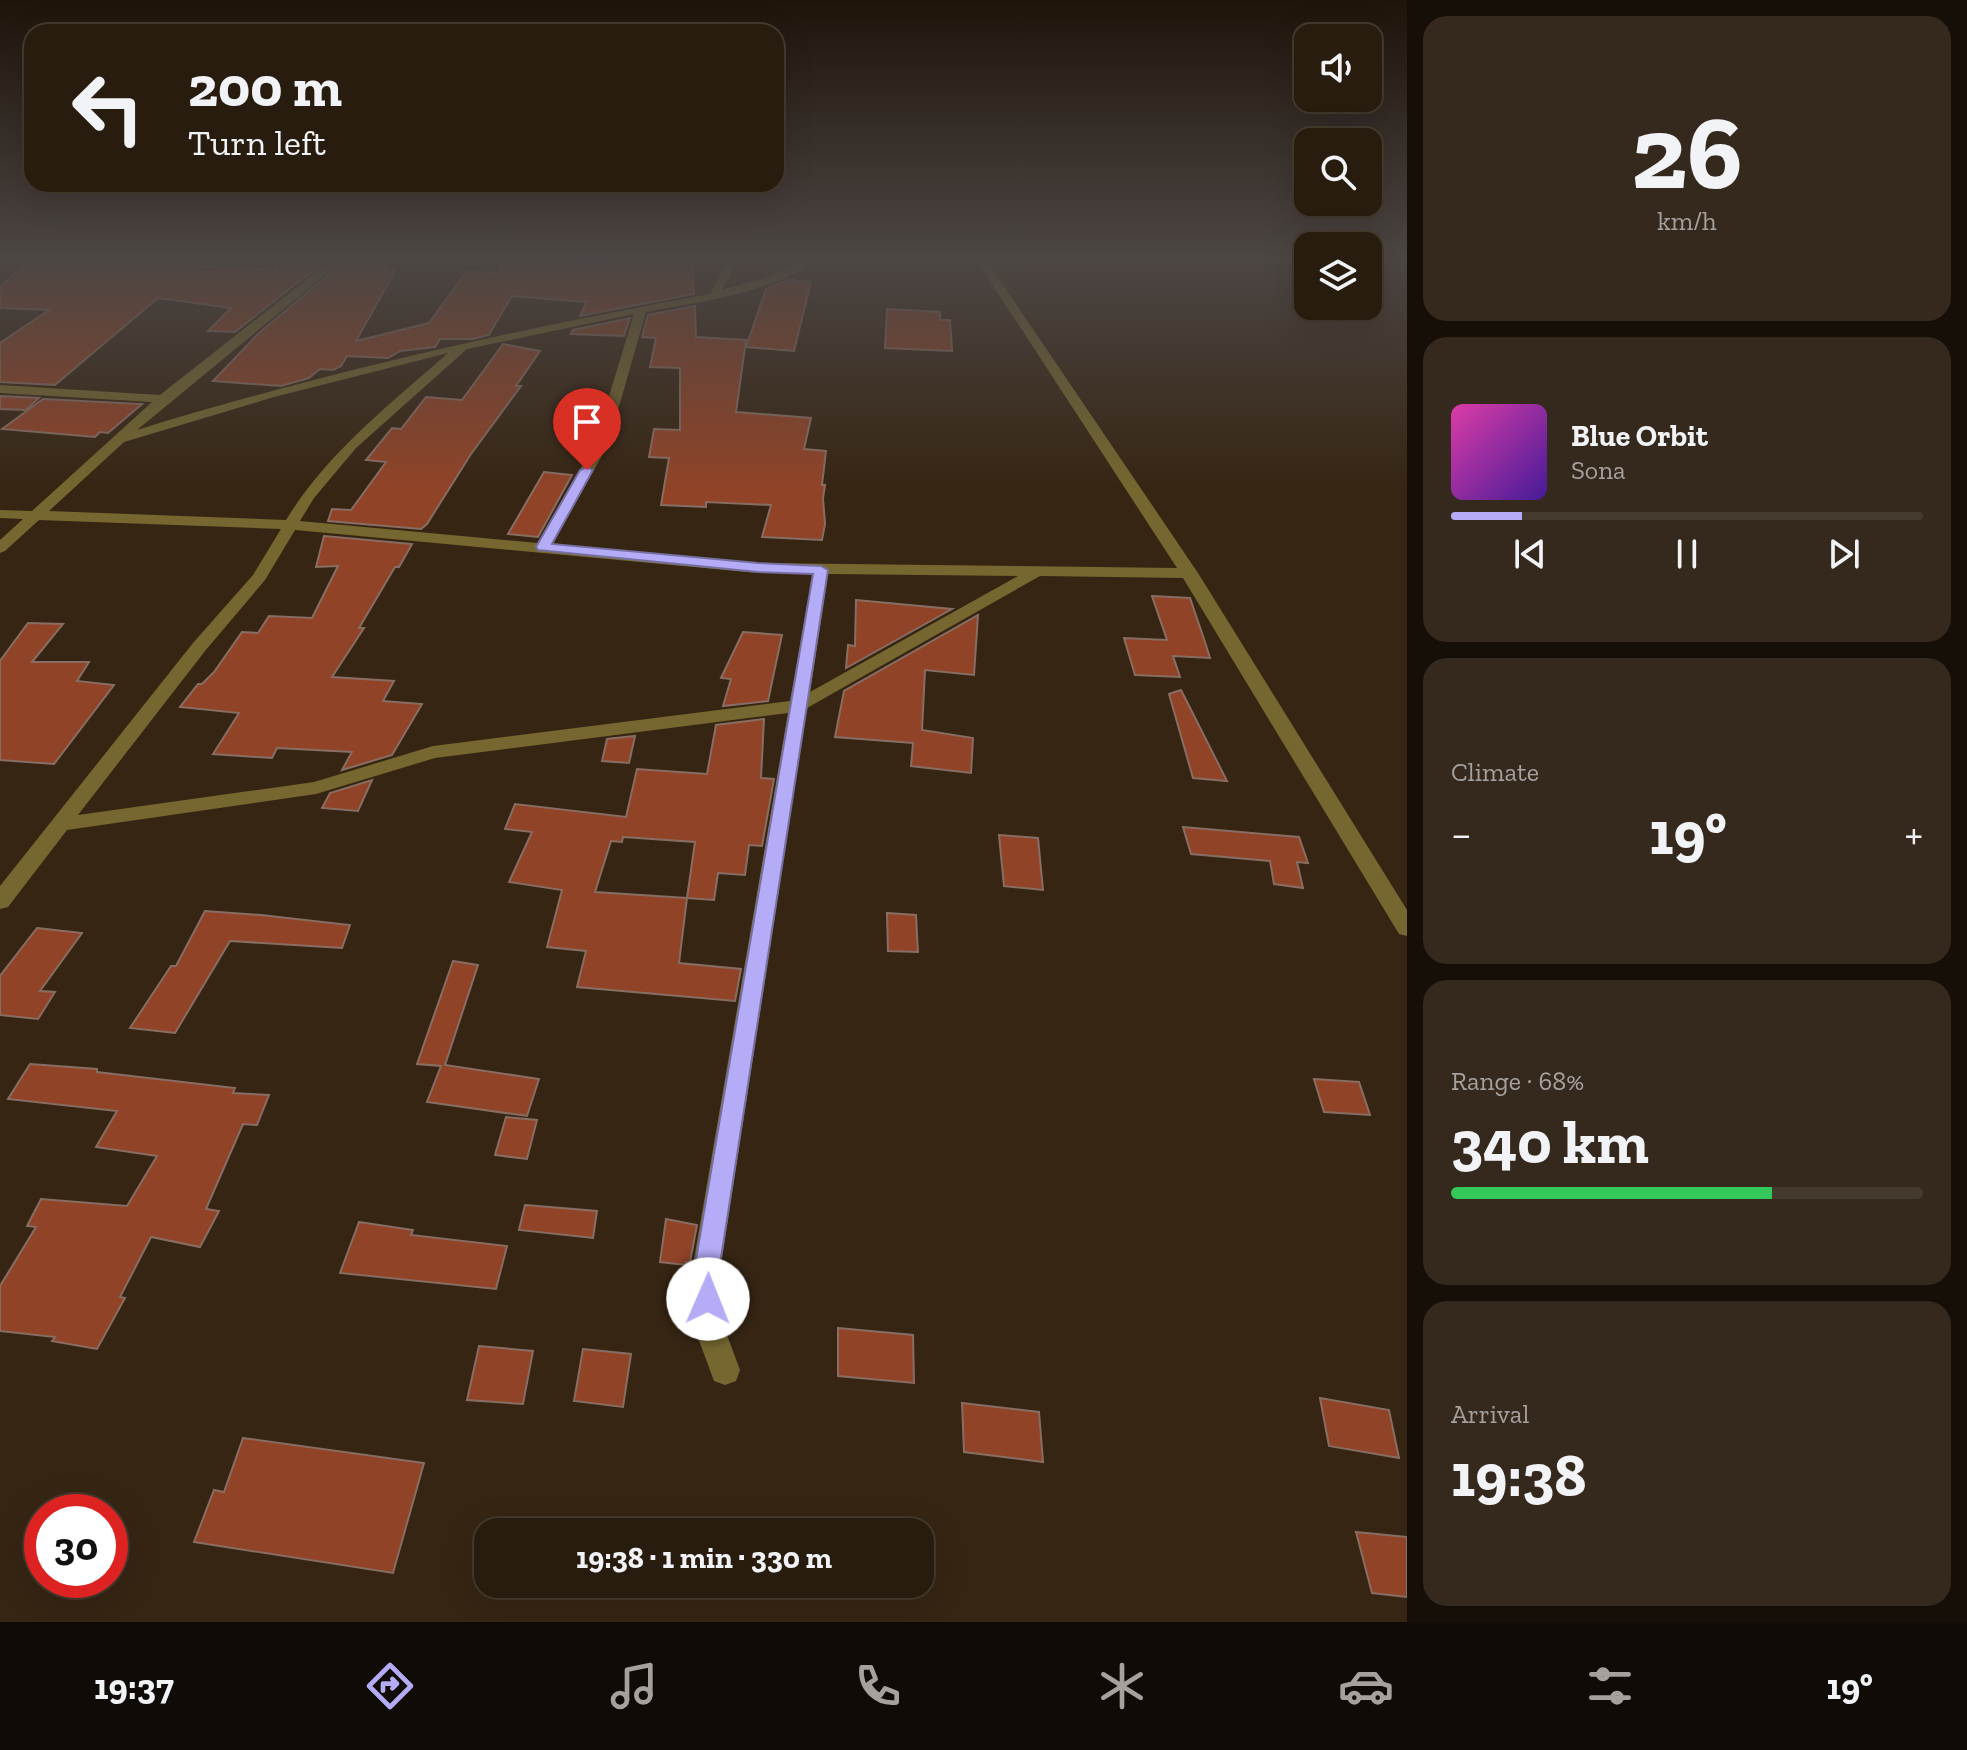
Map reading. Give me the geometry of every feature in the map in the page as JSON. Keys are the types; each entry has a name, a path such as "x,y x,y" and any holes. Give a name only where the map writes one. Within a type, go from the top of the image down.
{"street":[{"path":"0,548 124,438 163,399 240,337"},
{"path":"124,438 237,402 509,337"},
{"path":"543,547 601,445 633,337"},
{"path":"1036,337 1190,573 1407,928"},
{"path":"0,901 199,647 259,577 308,496 351,445 464,346"},
{"path":"0,389 163,399"},
{"path":"0,514 290,525 758,568 1190,573"},
{"path":"725,1370 709,1327 706,1271 821,570"},
{"path":"60,824 316,788 433,752 798,706 1037,572"}],"building":[{"path":"9,337 112,337 55,385 0,382 0,343"},
{"path":"255,337 358,337 356,341 373,337 482,337 440,339 435,347 400,351 388,358 347,356 341,366 333,370 320,369 309,378 281,386 213,381"},
{"path":"642,337 746,340 736,412 811,418 804,449 826,451 822,485 825,485 825,524 822,540 762,537 771,505 706,502 706,507 661,505 669,458 649,457 654,429 680,430 680,368 650,367 656,338"},
{"path":"750,337 798,337 794,351 746,347"},
{"path":"886,337 951,337 952,351 885,348"},
{"path":"503,344 540,351 516,386 521,386 471,454 427,524 421,529 328,521 332,509 351,510 386,462 366,460 392,428 401,429 426,397 462,400"},
{"path":"0,396 39,398 26,410 0,409"},
{"path":"43,399 142,404 108,433 100,432 95,437 2,429"},
{"path":"544,472 572,475 538,537 508,534"},
{"path":"324,536 412,544 399,567 395,567 359,628 364,628 332,677 394,681 383,701 422,704 392,755 342,770 352,752 277,748 272,758 213,754 239,713 180,707 198,684 214,672 242,632 258,633 269,616 312,618 338,566 316,567"},
{"path":"1152,596 1190,598 1210,658 1173,656 1180,677 1135,675 1124,638 1167,640"},
{"path":"856,600 952,609 846,668 848,645 855,646"},
{"path":"978,615 974,675 925,670 922,730 973,738 971,773 911,766 913,743 835,737 844,691"},
{"path":"28,623 63,624 32,662 89,662 77,681 114,685 54,764 0,760 0,661"},
{"path":"743,632 782,635 768,701 723,706 731,679 721,678"},
{"path":"1181,690 1227,781 1193,778 1169,694"},
{"path":"764,719 761,778 774,779 762,846 749,845 745,875 718,873 714,900 687,898 679,963 741,969 735,1001 577,987 586,951 547,947 562,890 509,882 532,832 505,829 515,804 626,817 637,769 707,774 716,725","holes":["623,837 695,842 687,898 595,892 611,841 622,842"]},
{"path":"635,736 629,763 602,761 607,739"},
{"path":"372,780 358,811 322,808 330,793"},
{"path":"1183,827 1299,837 1308,863 1297,862 1303,888 1274,884 1270,861 1191,854"},
{"path":"999,835 1038,838 1043,890 1004,886"},
{"path":"205,911 350,925 342,948 230,941 175,1033 130,1028 171,966 176,966"},
{"path":"887,913 916,915 918,952 888,951"},
{"path":"37,928 82,933 40,991 55,992 38,1019 0,1015 0,976"},
{"path":"453,961 478,965 445,1065 539,1079 527,1116 427,1102 441,1066 417,1064"},
{"path":"30,1064 97,1069 97,1072 235,1088 233,1093 269,1095 257,1125 243,1124 206,1209 219,1211 200,1247 151,1237 120,1297 125,1298 97,1349 52,1341 55,1337 0,1331 0,1286 36,1227 27,1226 41,1199 127,1206 157,1156 96,1147 117,1111 8,1099"},
{"path":"1314,1079 1359,1082 1370,1115 1324,1112"},
{"path":"506,1117 537,1120 527,1159 495,1155"},
{"path":"525,1205 597,1211 593,1238 519,1230"},
{"path":"666,1219 697,1225 690,1262 686,1265 660,1262"},
{"path":"359,1222 413,1230 411,1235 507,1246 496,1289 340,1273"},
{"path":"838,1328 913,1335 914,1383 838,1376"},
{"path":"479,1346 533,1351 523,1404 467,1400"},
{"path":"583,1349 631,1354 623,1407 574,1401"},
{"path":"1320,1398 1389,1410 1399,1458 1329,1446"},
{"path":"962,1403 1039,1412 1043,1462 964,1452"},
{"path":"243,1438 424,1463 393,1573 194,1542 214,1490 224,1492"},
{"path":"1356,1532 1407,1537 1407,1597 1372,1593"}],"route":[{"path":"587,470 543,547 758,568 821,570 706,1271 708,1299"}]}
